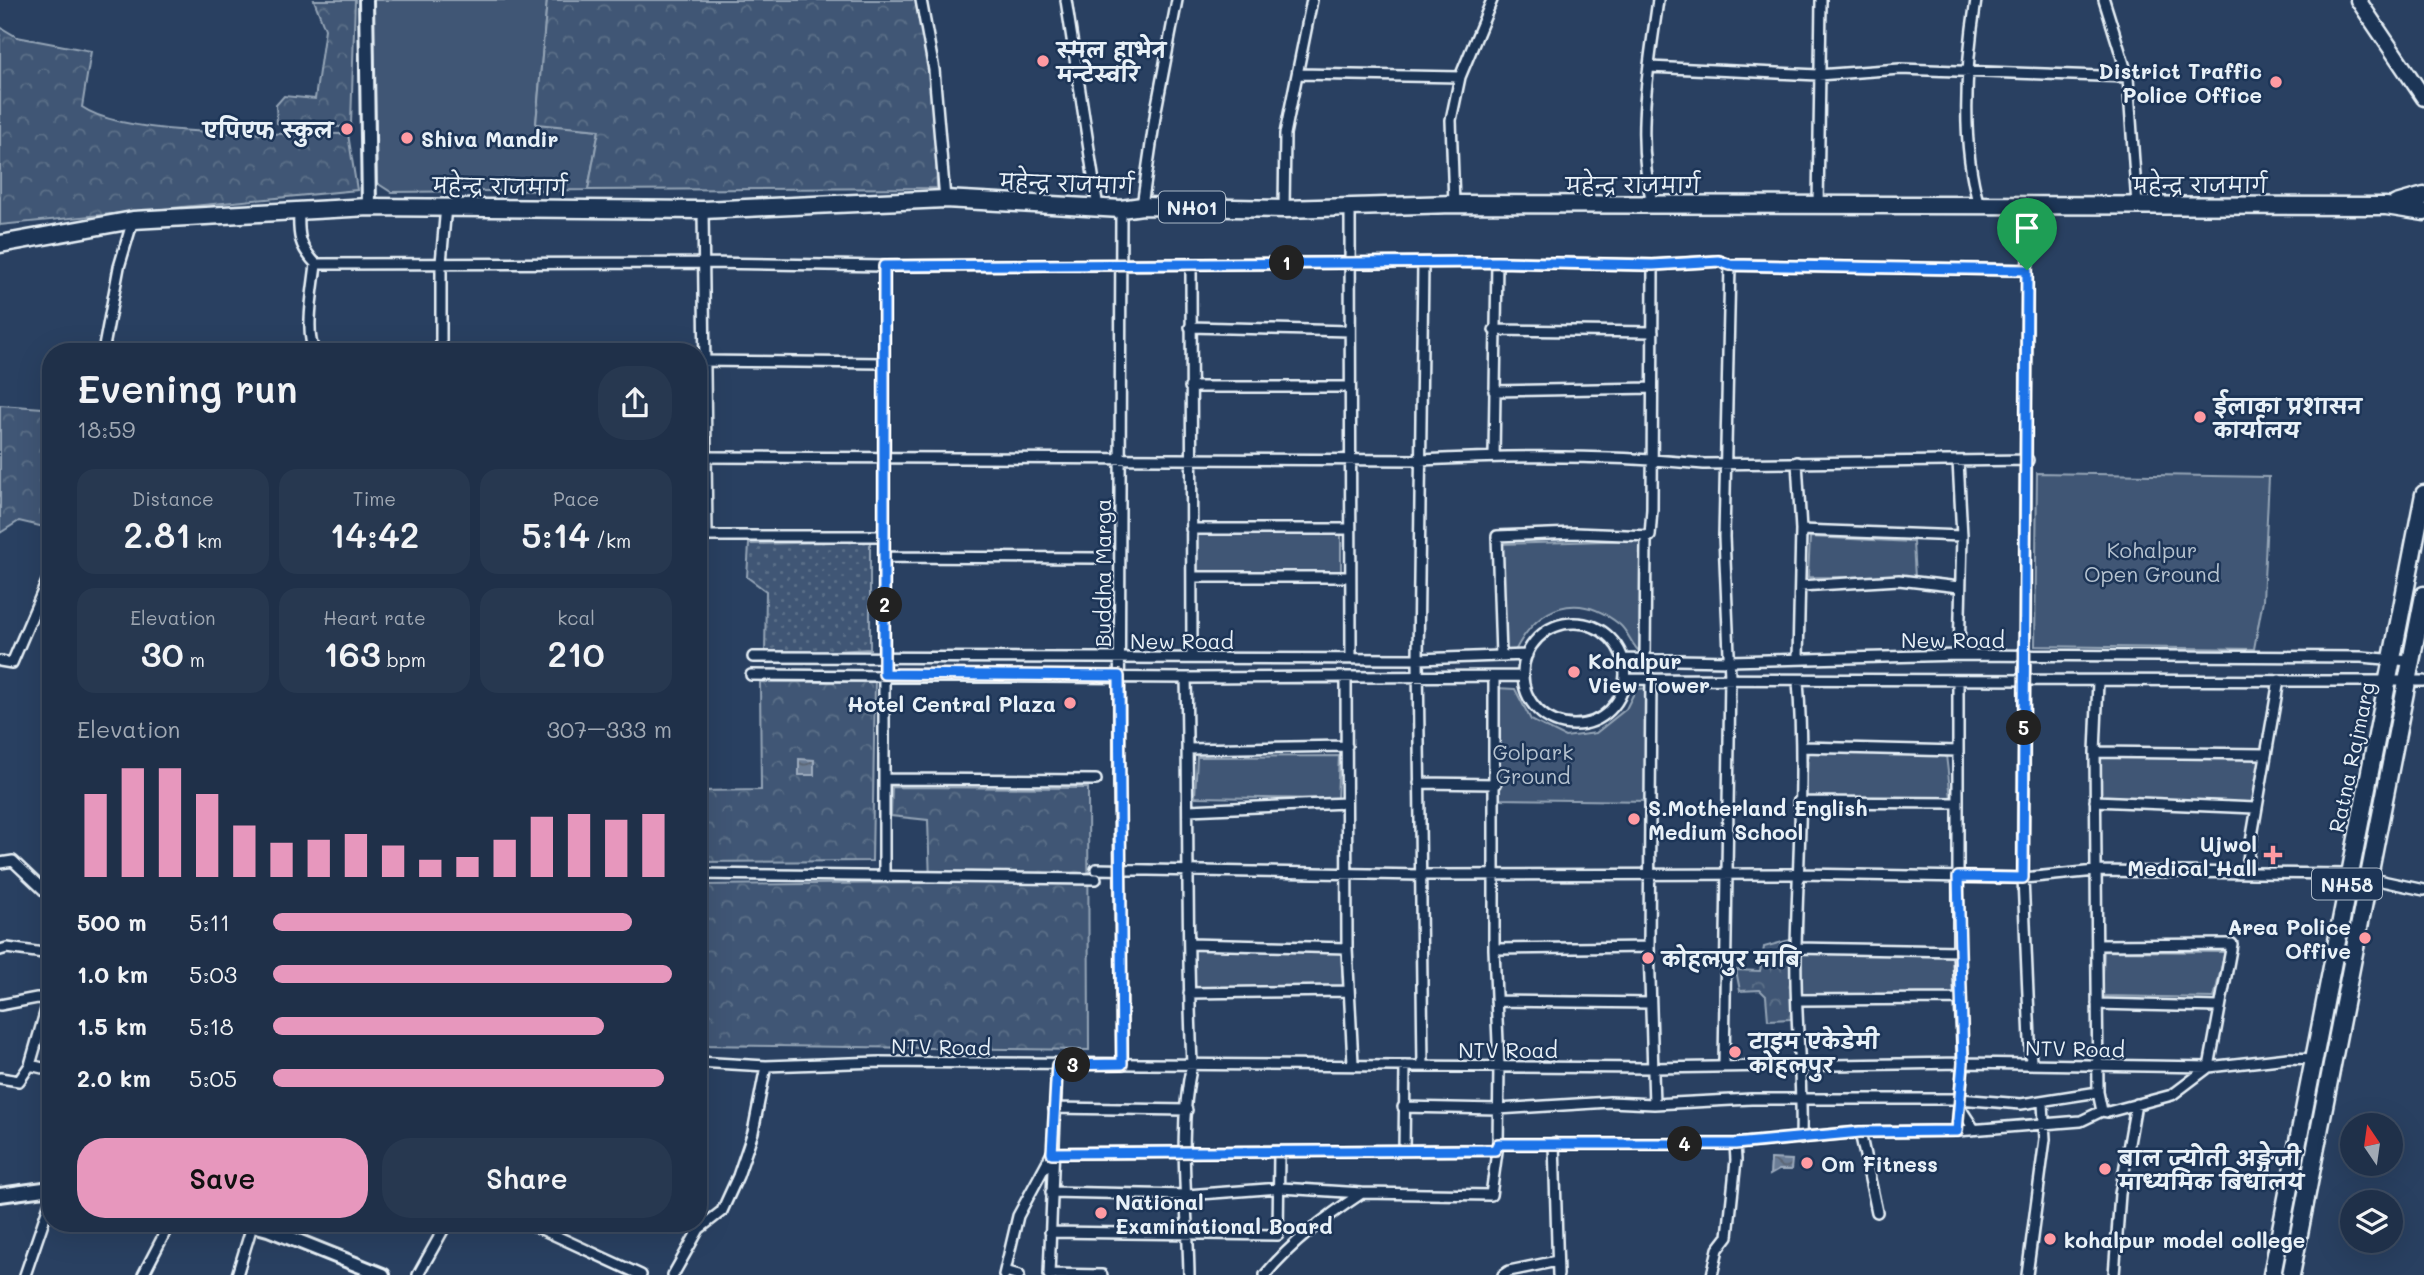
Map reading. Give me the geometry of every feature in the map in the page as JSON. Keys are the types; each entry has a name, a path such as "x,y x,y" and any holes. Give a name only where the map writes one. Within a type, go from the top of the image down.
{"highway":[{"path":"2386,206 2424,196"},
{"name":"महेन्द्र राजमार्ग","path":"0,244 133,220 369,207 703,210 944,199 1121,209 1142,206 1284,209 1454,204 2386,206"},
{"name":"NH01","path":"2386,206 2424,212"},
{"name":"Ratna Rajmarg","path":"2272,1275 2424,494"},
{"name":"Ratna Rajmarg","path":"2291,1275 2368,878 2416,682 2410,661 2424,595"}],"main road":[{"path":"2358,0 2424,98"}],"street":[{"path":"366,0 369,207"},
{"path":"921,0 934,70 944,199"},
{"path":"1066,0 1098,208"},
{"path":"1142,206 1156,110 1177,0"},
{"path":"1284,209 1285,134 1312,0"},
{"path":"1454,204 1451,120 1460,77 1492,0"},
{"path":"1653,205 1644,176 1643,147 1649,67 1658,0"},
{"path":"1818,206 1821,0"},
{"path":"1976,0 1972,51 1965,72 1971,179 1979,205"},
{"path":"2104,0 2128,77 2137,205"},
{"path":"1649,67 1818,75 1900,69 2128,77"},
{"path":"1298,74 1460,77"},
{"path":"1350,205 1352,458 1348,577 1351,659"},
{"path":"2031,1064 2023,878 2028,460 2027,270 2033,205"},
{"path":"442,343 441,263 446,206"},
{"name":"Buddha Marga","path":"1121,209 1119,868 1122,1064"},
{"path":"702,343 705,263 703,210"},
{"path":"299,211 298,238 303,250 316,264 705,263 884,266 1497,262 1653,265 1719,261 1730,265 2027,270"},
{"path":"105,343 119,267 133,220"},
{"path":"1423,262 1418,659 1423,1066"},
{"path":"1494,456 1497,262"},
{"path":"311,343 316,264"},
{"path":"1191,264 1192,657"},
{"path":"1645,658 1646,539 1650,536 1652,458 1653,265"},
{"path":"1724,1064 1730,660 1724,537 1730,265"},
{"path":"884,266 884,875"},
{"path":"1190,327 1349,331"},
{"path":"1494,330 1653,332"},
{"path":"707,361 883,363"},
{"path":"1191,387 1350,387"},
{"path":"1494,391 1652,388"},
{"path":"707,457 1420,460 1494,456 1652,458 1726,463 2028,460"},
{"path":"1958,461 1962,536 1959,655"},
{"path":"1797,462 1801,530 1798,658"},
{"path":"1191,529 1349,529"},
{"path":"1801,530 1962,536"},
{"path":"1502,655 1497,536 1575,533 1650,536"},
{"path":"707,536 884,536"},
{"path":"885,557 1097,558"},
{"path":"1192,577 1348,577"},
{"path":"1800,586 1899,580 1959,587"},
{"path":"0,661 12,663 42,593"},
{"path":"1569,623 1596,628 1617,646 1623,659 1625,679 1618,698 1605,713 1587,723 1567,724 1548,717 1533,704 1523,676 1527,655 1544,633 1569,623"},
{"name":"New Road","path":"753,657 1418,659 1527,655"},
{"name":"New Road","path":"1623,659 1730,660 1959,655 2361,657 2410,661"},
{"name":"New Road","path":"751,675 1186,678 1523,676"},
{"path":"1051,1192 1187,1195 1281,1188 1362,1193 1491,1195 1499,1066 1494,949 1494,677"},
{"name":"New Road","path":"1625,679 1730,677 1798,681 2416,682"},
{"path":"1186,678 1189,810 1186,869 1192,1064 1186,1155 1189,1275"},
{"path":"1346,678 1349,874 1347,948 1353,1063"},
{"path":"1651,678 1649,947 1654,1104"},
{"path":"2246,871 2279,680"},
{"path":"1798,681 1803,747 1798,802 1800,874 1796,948 1801,1139"},
{"path":"1957,1131 1963,1063 1958,951 1958,681"},
{"path":"2098,682 2095,752 2095,1064 2102,1111"},
{"path":"1188,749 1347,746"},
{"path":"1803,747 1958,751"},
{"path":"2095,752 2265,754"},
{"path":"885,779 1096,780"},
{"path":"1419,782 1496,784"},
{"path":"2095,801 2255,808"},
{"path":"1798,802 1957,803"},
{"path":"1189,810 1346,803"},
{"path":"0,863 13,861 42,888"},
{"path":"707,874 1096,874 1119,868 1420,875 1494,872 2023,878 2096,871 2348,874"},
{"path":"2368,878 2424,890"},
{"path":"1189,944 1347,948"},
{"path":"1052,1153 1186,1155 1404,1151 1554,1143 1735,1144 1860,1132 1957,1131 2081,1121 2102,1111 2172,1095 2209,1068 2218,1007 2232,944 2097,945"},
{"path":"1494,949 1649,947"},
{"path":"0,950 7,948 42,953"},
{"path":"1796,948 1958,951"},
{"path":"1189,993 1348,991"},
{"path":"0,1006 42,998"},
{"path":"1798,1000 1960,999"},
{"path":"1496,1001 1650,1003"},
{"path":"2097,1004 2218,1007"},
{"path":"0,1078 19,1081 30,1065 42,1024"},
{"name":"NTV Road","path":"707,1063 766,1066 879,1062 1057,1065 1353,1063 1405,1066 1653,1068 1724,1064 1801,1066 1963,1063 2209,1068 2288,1058 2316,1059"},
{"path":"30,1065 42,1068"},
{"path":"1057,1065 1049,1274 1102,1275"},
{"path":"707,1223 722,1211 738,1176 753,1132 766,1066"},
{"path":"1404,1151 1405,1066"},
{"path":"1403,1107 1498,1109 1610,1102 1654,1104 1751,1099 2043,1103 2098,1092"},
{"path":"1959,1102 1974,1129"},
{"path":"2027,1275 2045,1139 2043,1103"},
{"path":"2114,1275 2120,1194 2136,1104"},
{"path":"1054,1108 1187,1110"},
{"path":"1860,1132 1877,1212"},
{"path":"1554,1143 1558,1275"},
{"path":"1712,1275 1718,1249 1728,1236 1737,1160 1735,1144"},
{"path":"1019,1275 1004,1273 1018,1216 1052,1153"},
{"path":"1279,1153 1281,1188 1278,1235 1281,1255"},
{"path":"1,1198 42,1190"},
{"path":"1265,1275 1281,1255 1329,1215 1362,1193"},
{"path":"25,1275 42,1225"},
{"path":"143,1275 165,1232"},
{"path":"237,1275 247,1232"},
{"path":"281,1232 383,1275"},
{"path":"418,1275 442,1232"},
{"path":"548,1232 641,1275"},
{"path":"673,1275 697,1232"},
{"path":"1050,1232 1278,1235"},
{"path":"1503,1275 1509,1271 1558,1261"}],"green space":[{"path":"314,0 355,0 351,124 340,127 277,123 276,105 284,96 315,99 325,29"},
{"path":"373,0 547,0 536,123 599,130 588,190 391,192 377,183"},
{"path":"547,0 921,0 934,70 937,188 588,190 599,130 536,124"},
{"path":"0,27 17,37 91,51 82,107 104,117 134,125 209,132 348,134 357,190 0,225"},
{"path":"0,405 42,408 42,527 19,521 0,533"},
{"name":"Kohalpur Open Ground","path":"2037,473 2269,477 2263,600 2254,649 2035,646"},
{"path":"1194,531 1341,532 1341,574 1195,573"},
{"path":"1810,537 1913,542 1915,578 1808,577"},
{"path":"1642,540 1642,654 1619,624 1588,608 1574,606 1547,614 1535,623 1515,651 1501,651 1497,544"},
{"path":"870,541 870,649 765,655 766,591 747,577 749,544"},
{"path":"760,682 875,682 872,861 707,862 707,791 761,790"},
{"name":"Golpark Ground","path":"1496,688 1515,689 1531,720 1565,737 1596,733 1626,709 1636,689 1649,688 1651,801 1496,799"},
{"path":"1808,752 1946,755 1951,798 1806,798"},
{"path":"2095,752 2265,754 2255,808 2095,801"},
{"path":"1339,756 1337,799 1195,797 1197,757"},
{"path":"892,787 1088,788 1089,1050 707,1045 707,885 930,883 928,820 891,816"},
{"path":"1790,940 1796,980 1791,1019 1768,1020 1766,996 1760,990 1740,991 1736,970 1760,971 1764,947"},
{"path":"1193,949 1341,952 1343,987 1192,989"},
{"path":"1799,950 1956,954 1958,996 1801,999"},
{"path":"2104,951 2225,952 2214,998 2102,996"}],"water":[{"path":"799,759 814,760 814,775 799,775"},
{"path":"1771,1159 1792,1160 1791,1170 1779,1170 1770,1175"}],"place":[{"name":"स्मल हाभेन मन्टेस्वरि","path":"1043,61"},
{"name":"District Traffic Police Office","path":"2276,82"},
{"name":"एपिएफ स्कुल","path":"347,129"},
{"name":"Shiva Mandir","path":"407,138"},
{"name":"ईलाका प्रशासन कार्यालय","path":"2200,417"},
{"name":"Kohalpur View Tower","path":"1574,672"},
{"name":"Hotel Central Plaza","path":"1070,703"},
{"name":"S.Motherland English Medium School","path":"1634,819"},
{"name":"Ujwol Medical Hall","path":"2273,855"},
{"name":"Area Police Offive","path":"2365,938"},
{"name":"कोहलपुर माबि","path":"1648,958"},
{"name":"टाइम एकेडेमी कोहलपुर","path":"1735,1052"},
{"name":"Om Fitness","path":"1807,1163"},
{"name":"बाल ज्योती अङ्ग्रेजी माध्यमिक बिधालय","path":"2105,1169"},
{"name":"National Examinational Board","path":"1101,1213"},
{"name":"kohalpur model college","path":"2050,1239"}],"route":[{"path":"1719,261 1730,265 1858,265 2027,270 2028,460 2023,878 1958,877 1963,1063 1957,1131 1860,1132 1735,1144 1498,1144 1495,1150 1186,1155 1052,1153 1057,1065 1122,1064 1119,676 884,674 884,266 1497,262 1653,265 1719,261"}]}
